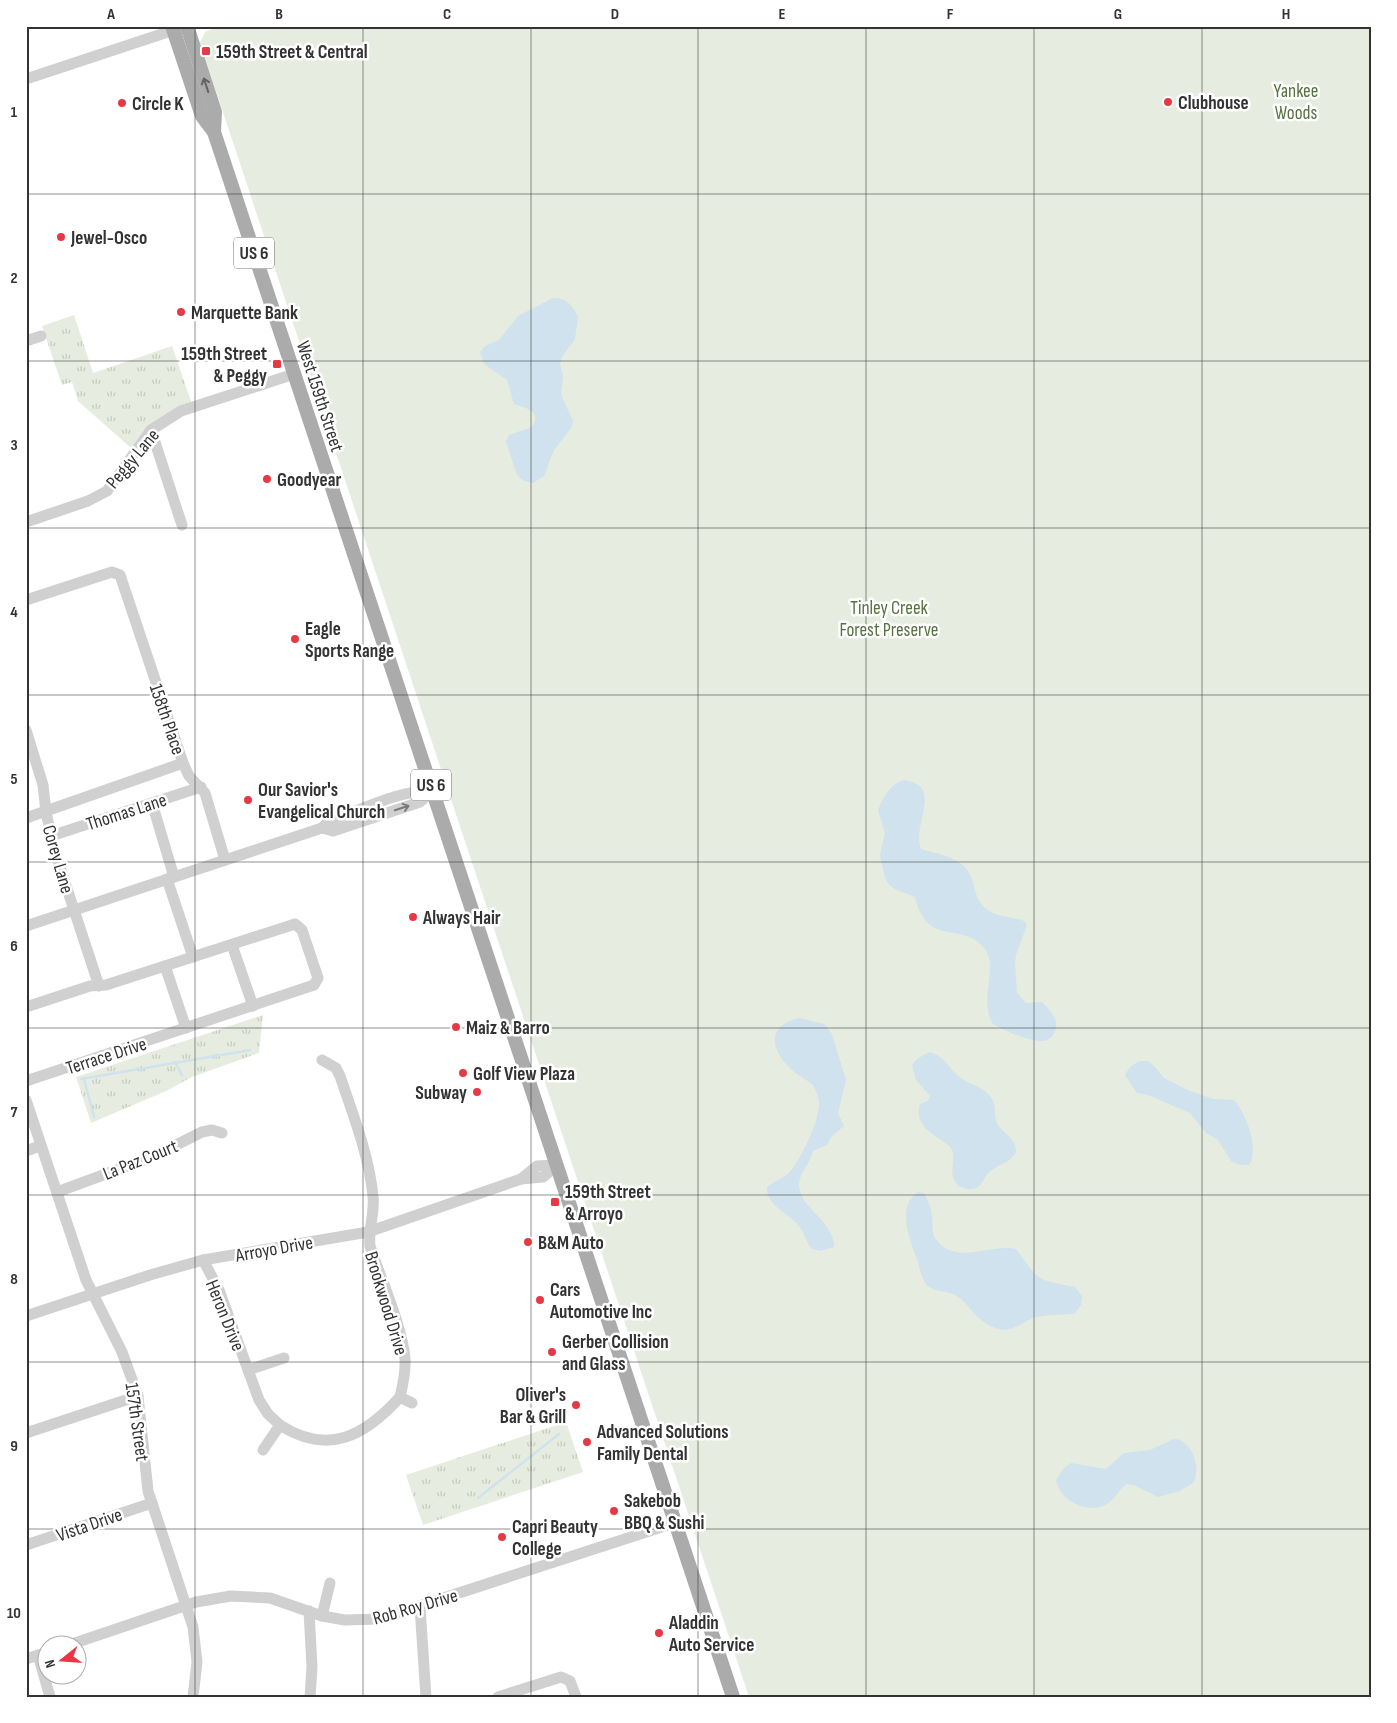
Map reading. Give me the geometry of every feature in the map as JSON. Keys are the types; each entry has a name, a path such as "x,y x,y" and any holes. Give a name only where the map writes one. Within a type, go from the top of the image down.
{"main road":[{"name":"West 159th Street","path":"179,27 202,116 214,132 733,1697"}],"street":[{"path":"26,79 179,27"},
{"path":"26,341 41,336"},
{"name":"Peggy Lane","path":"26,522 88,501 107,491 151,430 181,411 294,374"},
{"path":"151,430 182,525"},
{"name":"158th Place","path":"26,600 112,572 118,573 183,763 188,776 205,793 225,860"},
{"name":"Corey Lane","path":"26,730 43,785 51,836 73,910 99,986"},
{"name":"Thomas Lane","path":"26,818 183,763"},
{"name":"Thomas Lane","path":"51,836 201,787"},
{"path":"26,926 322,828 333,831 420,802 432,791"},
{"path":"152,802 170,878 193,957"},
{"name":"Terrace Drive","path":"26,1008 83,988 99,986 292,925 298,925 302,930 318,976 316,984 26,1081"},
{"path":"232,945 253,1006"},
{"path":"165,966 186,1028"},
{"name":"Brookwood Drive","path":"322,1060 336,1068 340,1076 368,1163 374,1199 373,1219 368,1232 370,1246 401,1340 405,1358 405,1376 400,1397"},
{"name":"157th Street","path":"26,1100 40,1146 92,1294 122,1352 138,1396 144,1469 152,1503 186,1606 196,1645 193,1697"},
{"name":"La Paz Court","path":"57,1192 152,1157 202,1132 212,1130 222,1133"},
{"path":"26,1151 40,1146"},
{"name":"Arroyo Drive","path":"26,1316 203,1260 368,1232 522,1179 537,1166 556,1165"},
{"name":"Heron Drive","path":"203,1260 219,1290 259,1400 268,1414 280,1425 305,1438 340,1439 359,1433 371,1426 400,1397"},
{"name":"Heron Drive","path":"248,1370 284,1358"},
{"path":"26,1433 138,1396"},
{"path":"400,1397 412,1403"},
{"path":"263,1450 280,1425"},
{"name":"Vista Drive","path":"26,1545 152,1503"},
{"name":"Rob Roy Drive","path":"88,1639 186,1606 219,1597 245,1595 270,1598 322,1616 364,1620 394,1616 674,1523"},
{"path":"322,1616 330,1583"},
{"path":"420,1607 426,1697"},
{"path":"309,1611 312,1667 310,1697"},
{"path":"26,1659 38,1655"},
{"path":"498,1697 555,1678 566,1678 573,1685 576,1697"}],"green space":[{"name":"Tinley Creek Forest Preserve","path":"219,26 1371,26 1371,1697 749,1697 200,43 205,32"},
{"path":"74,315 93,373 172,346 192,404 131,448 78,401 72,382 62,385 42,326"},
{"path":"263,1015 259,1053 192,1077 166,1091 91,1123 76,1077"},
{"path":"566,1422 583,1472 423,1525 406,1475"}],"water":[{"path":"553,298 562,299 568,303 578,317 575,339 562,357 560,364 563,377 561,395 573,421 572,427 554,450 544,476 533,483 524,481 517,475 506,441 509,435 532,427 535,421 534,413 514,404 507,380 484,364 480,352 485,346 499,340 518,316"},
{"path":"904,780 916,784 923,790 925,798 919,839 921,849 946,856 960,863 970,874 977,896 984,907 999,915 1024,921 1027,925 1016,955 1017,993 1026,1003 1042,1002 1054,1017 1056,1030 1049,1039 1040,1041 1028,1039 993,1024 987,1004 990,965 985,949 976,941 966,936 937,929 928,923 921,913 915,897 890,886 885,878 880,855 885,833 878,810 891,788"},
{"path":"799,1018 824,1024 832,1034 846,1080 838,1113 844,1126 832,1136 827,1145 813,1151 799,1183 800,1192 804,1199 829,1229 833,1238 834,1247 820,1251 811,1248 795,1221 774,1204 770,1199 767,1187 786,1175 796,1163 810,1138 819,1110 818,1098 813,1085 791,1069 779,1054 776,1046 776,1032 788,1022"},
{"path":"929,1052 939,1056 965,1081 982,1089 989,1095 994,1105 998,1125 1010,1137 1016,1147 1014,1156 988,1173 977,1188 967,1189 957,1184 953,1175 953,1153 951,1149 926,1129 919,1118 920,1104 928,1101 930,1096 916,1080 912,1065 917,1059"},
{"path":"1139,1061 1148,1061 1164,1078 1188,1090 1213,1099 1234,1100 1247,1122 1250,1132 1253,1150 1249,1165 1240,1165 1231,1161 1218,1140 1206,1133 1190,1113 1148,1095 1137,1093 1125,1075 1130,1067"},
{"path":"918,1192 924,1193 928,1201 932,1212 934,1235 943,1247 963,1253 1006,1248 1016,1249 1039,1277 1075,1287 1082,1296 1081,1305 1075,1313 1037,1317 1014,1328 1003,1330 984,1322 954,1294 935,1290 928,1286 924,1281 907,1225 907,1206 911,1198"},
{"path":"1174,1439 1186,1444 1196,1463 1196,1477 1193,1483 1180,1491 1158,1497 1134,1485 1126,1484 1107,1504 1092,1508 1084,1507 1069,1500 1059,1488 1056,1480 1064,1468 1071,1463 1106,1469 1124,1453 1150,1450"}],"waterway":[{"path":"81,1079 250,1050"},
{"path":"175,1062 182,1075"},
{"path":"84,1079 94,1117"},
{"path":"478,1498 559,1434"}],"place":[{"name":"159th Street & Central","path":"206,51"},
{"name":"Clubhouse","path":"1168,102"},
{"name":"Circle K","path":"122,103"},
{"name":"Jewel-Osco","path":"61,237"},
{"name":"Marquette Bank","path":"181,312"},
{"name":"159th Street & Peggy","path":"277,364"},
{"name":"Goodyear","path":"267,479"},
{"name":"Eagle Sports Range","path":"295,639"},
{"name":"Our Savior's Evangelical Church","path":"248,800"},
{"name":"Always Hair","path":"413,917"},
{"name":"Maiz & Barro","path":"456,1027"},
{"name":"Golf View Plaza","path":"463,1073"},
{"name":"Subway","path":"477,1092"},
{"name":"159th Street & Arroyo","path":"555,1202"},
{"name":"B&M Auto","path":"528,1242"},
{"name":"Cars Automotive Inc","path":"540,1300"},
{"name":"Gerber Collision and Glass","path":"552,1352"},
{"name":"Oliver's Bar & Grill","path":"576,1405"},
{"name":"Advanced Solutions Family Dental","path":"587,1442"},
{"name":"Sakebob BBQ & Sushi","path":"614,1511"},
{"name":"Capri Beauty College","path":"502,1537"},
{"name":"Aladdin Auto Service","path":"659,1633"}],"park label":[{"name":"Yankee Woods","path":"1296,101"}]}
